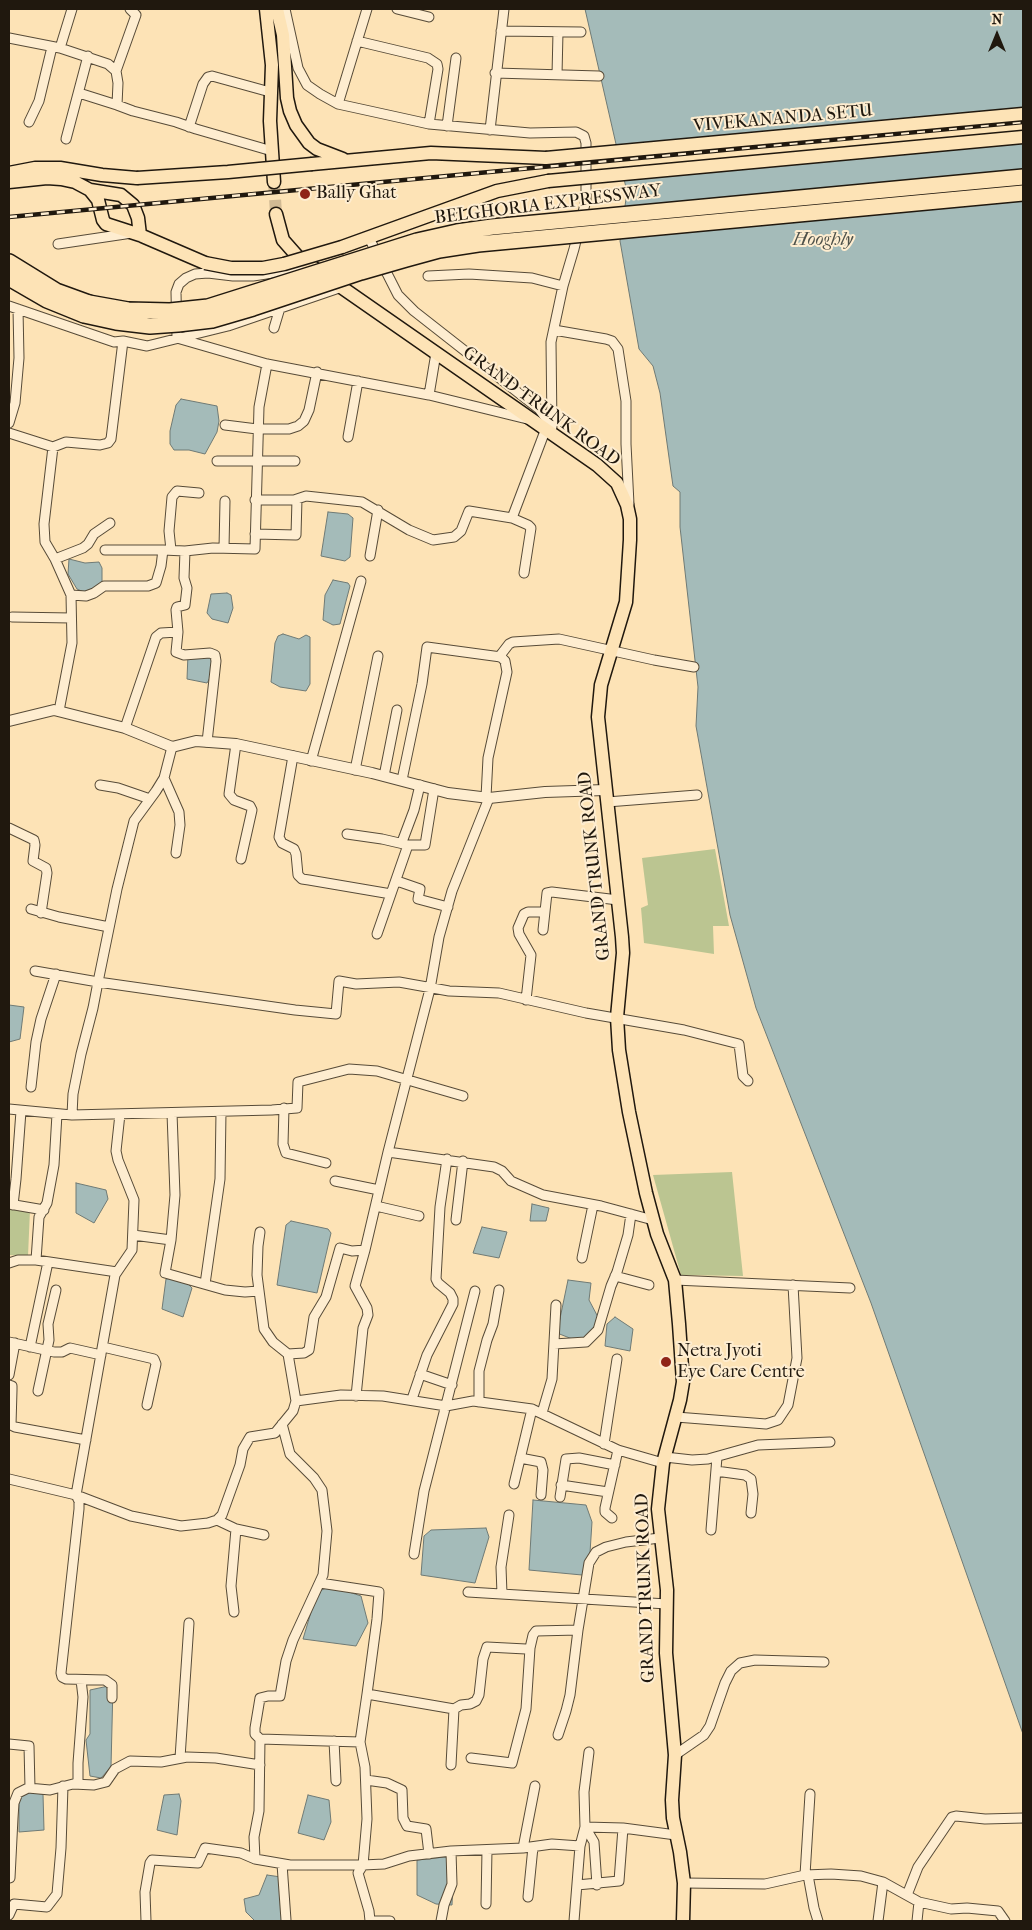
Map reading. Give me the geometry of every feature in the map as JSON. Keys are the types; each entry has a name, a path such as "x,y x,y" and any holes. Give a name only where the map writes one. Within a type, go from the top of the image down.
{"highway":[{"name":"BELGHORIA EXPRESSWAY","path":"9,278 46,300 87,309 170,311 208,307 417,241 456,232 1023,176"},
{"name":"BELGHORIA EXPRESSWAY","path":"9,262 87,309 116,322 150,326 178,324 228,315 406,259 439,250 478,244 1023,193"}],"main road":[{"path":"266,9 272,65 270,92 274,182"},
{"path":"276,9 283,36 287,98 296,125 309,143 317,149 347,161"},
{"name":"VIVEKANANDA SETU","path":"9,173 35,168 60,168 102,176 137,178 228,172 431,153 546,158 1023,114"},
{"path":"90,190 98,200 103,220 106,224 136,234 205,263 231,268 262,268 284,264 342,247 497,191 548,181 1023,137"},
{"path":"9,182 47,178 61,179 75,182 90,190 121,195 130,201 138,218 136,234"},
{"name":"GRAND TRUNK ROAD","path":"276,214 283,240 289,249 309,265 597,465 617,483 623,494 630,520 630,559 626,602 610,651 599,701 601,751 623,953 617,1017 624,1083 653,1220 675,1280 682,1382 676,1417 664,1460 658,1496 666,1604 666,1653 675,1755 672,1800 684,1883 683,1921"}],"street":[{"path":"29,122 39,101 56,47 72,9"},
{"path":"117,105 118,83 116,71 136,16 130,9"},
{"path":"285,9 298,68 307,85 338,104 429,124 545,134 576,132 584,136 586,143 586,200 574,250 562,286 550,354 551,432 512,518"},
{"path":"338,104 367,9"},
{"path":"397,9 429,17"},
{"path":"490,130 495,73 504,9"},
{"path":"501,31 581,32"},
{"path":"557,75 558,32"},
{"path":"9,38 56,47 88,56 108,64 116,71"},
{"path":"357,41 428,58 437,64 438,69 429,124"},
{"path":"66,139 88,56"},
{"path":"447,126 456,58"},
{"path":"495,73 599,76"},
{"path":"189,127 203,84 208,76 270,92"},
{"path":"79,93 133,111 272,151"},
{"path":"58,244 136,234"},
{"path":"369,238 398,296 414,311 539,410 551,432"},
{"path":"177,338 176,292 179,284 186,278 195,274 208,273 253,276 309,265"},
{"path":"428,276 469,274 532,278 562,286"},
{"path":"9,423 15,403 19,358 13,307 92,336 114,342 123,341 146,346 228,326 342,287"},
{"path":"274,328 280,308"},
{"path":"554,330 606,339 612,341 618,349 626,401 630,520"},
{"path":"177,338 267,364 317,372 429,395 530,420"},
{"path":"9,433 52,447 66,442 100,445 108,443 111,439 123,341"},
{"path":"429,395 436,353"},
{"path":"105,550 185,551 213,548 255,549 258,407 267,364"},
{"path":"225,425 257,428 289,428 298,426 304,421 309,410 317,372"},
{"path":"348,437 358,381"},
{"path":"52,447 44,524 45,542 71,595 72,643 59,711"},
{"path":"217,461 295,461"},
{"path":"71,595 86,596 104,586 148,586 156,583 167,550 172,497 177,491 199,493"},
{"path":"255,500 285,501 306,496 362,502 409,530 433,540 454,537 461,531 469,511 512,518 528,525 530,528 524,573"},
{"path":"255,534 296,535 297,499"},
{"path":"224,548 225,501"},
{"path":"370,556 378,510"},
{"path":"55,560 83,548 94,534 110,523"},
{"path":"185,551 184,578 187,588 185,605 177,607 176,610 178,632 176,652 184,655 210,653 215,655 216,662 207,742"},
{"path":"311,760 323,714 342,656 361,581"},
{"path":"12,617 71,618"},
{"path":"125,728 156,637 161,633 178,632"},
{"path":"499,657 511,643 550,639 569,640 610,651 694,667"},
{"path":"356,1396 363,1328 368,1315 367,1308 355,1286 388,1152 408,1081 430,989 439,937 461,866 487,798 488,758 507,672 505,661 499,657 427,648 422,684 402,780"},
{"path":"355,770 378,656"},
{"path":"9,721 54,710 125,728 172,747 196,741 236,744 402,780 448,793 487,798 545,792 606,796 697,795"},
{"path":"384,776 397,710"},
{"path":"236,744 229,794 234,800 252,807 240,858"},
{"path":"72,1115 73,1094 81,1054 93,1008 123,862 134,821 164,778 172,747"},
{"path":"293,756 278,837 282,843 294,849 298,875 309,880 392,894"},
{"path":"164,778 180,818 176,852"},
{"path":"100,785 118,788 150,799"},
{"path":"377,934 397,881 420,785"},
{"path":"347,834 425,846 434,789"},
{"path":"9,828 34,840 33,861 46,868 47,873 41,913"},
{"path":"397,881 420,889 418,899 448,907"},
{"path":"543,930 546,894 550,892 618,900"},
{"path":"30,909 109,927"},
{"path":"526,1000 531,955 519,934 518,928 526,912 544,912"},
{"path":"34,971 98,982 336,1014 339,981 356,984 399,982 416,984 430,989 489,992 684,1030 739,1044 743,1076 748,1081"},
{"path":"31,1087 36,1042 56,974"},
{"path":"9,1109 72,1115 221,1112 297,1108 298,1082 349,1069 377,1071 463,1096"},
{"path":"284,1108 282,1144 286,1153 326,1163"},
{"path":"21,1111 16,1179 11,1205 44,1210"},
{"path":"205,1284 220,1179 221,1112"},
{"path":"172,1113 175,1195 171,1240 165,1273 225,1290 259,1291"},
{"path":"36,1260 39,1217 44,1210 49,1195 54,1165 57,1114"},
{"path":"112,1698 112,1685 105,1680 66,1679 62,1677 61,1673 79,1509 79,1501 76,1495 117,1272 132,1250 134,1200 116,1151 120,1114"},
{"path":"388,1152 463,1161 499,1169 511,1181 532,1192 653,1220"},
{"path":"412,1399 427,1355 453,1304 453,1298 450,1293 436,1279 440,1207 446,1159"},
{"path":"456,1220 463,1161"},
{"path":"335,1181 379,1190"},
{"path":"582,1258 593,1205"},
{"path":"376,1206 419,1216"},
{"path":"554,1344 586,1342 598,1330 628,1235 631,1214"},
{"path":"9,1479 76,1495 131,1516 181,1526 217,1520 222,1515 240,1465 243,1449 250,1437 274,1433 293,1411 296,1401 288,1354 273,1342 264,1329 259,1291 258,1246 260,1232"},
{"path":"133,1235 171,1240"},
{"path":"288,1354 304,1353 309,1350 314,1317 326,1297 340,1248 352,1251 365,1250"},
{"path":"9,1263 18,1260 36,1260 117,1272"},
{"path":"30,1347 48,1262"},
{"path":"615,1276 649,1285"},
{"path":"675,1280 850,1288"},
{"path":"676,1417 766,1424 778,1420 785,1411 791,1396 797,1358 793,1285"},
{"path":"38,1391 49,1340 48,1324 56,1290"},
{"path":"479,1402 479,1371 493,1324 499,1290"},
{"path":"414,1554 424,1491 475,1291"},
{"path":"542,1413 552,1379 556,1305"},
{"path":"9,1375 12,1343 47,1351 58,1352 70,1348 154,1359 156,1364 146,1405"},
{"path":"604,1444 617,1359"},
{"path":"420,1374 452,1385"},
{"path":"9,1385 12,1390 10,1424 16,1427 86,1440"},
{"path":"296,1401 340,1395 383,1396 412,1399 446,1406 473,1401 532,1409 618,1450 664,1460 692,1460 717,1457 758,1445 830,1442"},
{"path":"514,1484 532,1409"},
{"path":"282,1424 290,1454 314,1478 322,1490 327,1531 323,1574 293,1640 286,1661 280,1696 260,1698 254,1728 255,1734 260,1739 360,1742"},
{"path":"612,1518 605,1512 618,1450"},
{"path":"560,1497 566,1459 572,1457 615,1465"},
{"path":"711,1530 717,1457"},
{"path":"520,1458 541,1462 543,1470 541,1495"},
{"path":"716,1471 745,1475 751,1479 753,1494 751,1513"},
{"path":"561,1484 608,1492"},
{"path":"502,1594 500,1567 509,1515"},
{"path":"217,1520 236,1529 264,1535"},
{"path":"234,1612 231,1586 236,1529"},
{"path":"558,1736 570,1695 589,1563 596,1552 606,1547 626,1542 660,1538"},
{"path":"320,1583 379,1592 360,1742 366,1780 367,1819 363,1865 358,1873 370,1921 390,1921"},
{"path":"468,1592 666,1604"},
{"path":"180,1758 189,1624"},
{"path":"471,1758 512,1763 526,1709 530,1648 533,1635 536,1631 578,1630"},
{"path":"367,1694 454,1709 476,1701 479,1694 487,1647 530,1648"},
{"path":"675,1755 704,1734 710,1726 725,1683 731,1671 740,1663 755,1660 824,1662"},
{"path":"78,1784 83,1697 81,1680"},
{"path":"450,1765 454,1709"},
{"path":"255,1859 254,1837 259,1811 260,1739"},
{"path":"334,1741 336,1781"},
{"path":"9,1744 29,1746 30,1788"},
{"path":"574,1921 580,1846 585,1826 584,1792 589,1752"},
{"path":"10,1878 11,1818 18,1793 30,1788 50,1790 63,1786 78,1784 94,1785 106,1782 115,1768 130,1761 161,1762 180,1758 216,1758 260,1765"},
{"path":"366,1780 387,1783 402,1790 403,1818 407,1826 426,1829 429,1854"},
{"path":"9,1915 14,1904 47,1908 57,1894 63,1786"},
{"path":"523,1848 536,1786"},
{"path":"810,1794 806,1876 818,1921"},
{"path":"907,1896 918,1867 952,1817 1023,1818"},
{"path":"585,1826 623,1828 676,1835"},
{"path":"585,1826 594,1842 597,1885"},
{"path":"578,1885 619,1882 621,1879 623,1828"},
{"path":"146,1921 145,1892 152,1860 198,1863 203,1850 207,1848 241,1853 255,1859 282,1864 363,1865 384,1864 409,1856 451,1851 523,1848 552,1844 580,1846"},
{"path":"528,1897 533,1846"},
{"path":"486,1904 487,1850"},
{"path":"441,1921 444,1905 452,1884 451,1851"},
{"path":"282,1864 286,1920"},
{"path":"684,1883 765,1884 806,1876 830,1874 861,1876 883,1882 919,1902 951,1909 967,1908 998,1911 1005,1921"},
{"path":"878,1921 883,1882"},
{"path":"917,1921 919,1902"}],"green space":[{"path":"715,849 729,926 713,926 714,954 644,943 641,908 648,905 642,858"},
{"path":"732,1172 743,1276 681,1275 653,1175"},
{"path":"9,1204 30,1210 28,1256 9,1255"}],"water":[{"name":"Hooghly","path":"585,9 1023,9 1023,1734 871,1303 756,1008 730,915 696,726 698,687 680,527 680,492 673,486 660,393 653,366 639,349 620,241 627,192"},
{"path":"181,399 217,406 219,421 217,432 205,454 189,450 174,450 170,444 170,431 176,405"},
{"path":"328,512 348,514 353,518 350,557 345,561 321,556"},
{"path":"69,559 85,563 99,562 102,568 102,582 86,593 77,589 68,574"},
{"path":"333,580 348,583 350,586 340,624 333,625 323,620 325,595"},
{"path":"227,593 231,595 233,608 228,623 212,619 207,613 211,594"},
{"path":"283,634 299,639 306,635 310,637 310,684 306,691 280,687 271,682 275,643 278,636"},
{"path":"188,654 215,658 214,671 207,683 187,679"},
{"path":"9,1005 24,1007 20,1039 9,1042"},
{"path":"76,1183 106,1190 108,1199 94,1223 76,1213"},
{"path":"532,1204 549,1208 546,1221 530,1221"},
{"path":"291,1221 328,1229 331,1233 317,1293 277,1285 286,1225"},
{"path":"482,1227 507,1232 499,1258 473,1253"},
{"path":"181,1277 192,1288 183,1317 162,1309 166,1279"},
{"path":"568,1280 591,1283 589,1300 599,1319 598,1337 585,1344 557,1333"},
{"path":"615,1317 633,1329 630,1351 605,1346 607,1324"},
{"path":"533,1500 586,1505 592,1522 589,1568 582,1575 529,1570"},
{"path":"486,1528 489,1537 475,1583 421,1575 424,1536 431,1530"},
{"path":"331,1586 361,1596 368,1623 356,1646 303,1639 317,1592"},
{"path":"113,1685 111,1767 101,1778 90,1776 86,1740 90,1734 90,1690"},
{"path":"26,1792 43,1794 44,1830 19,1832 19,1800"},
{"path":"179,1794 181,1801 177,1835 157,1830 164,1795"},
{"path":"308,1795 329,1800 331,1822 324,1840 298,1833"},
{"path":"454,1856 452,1905 436,1904 417,1895 417,1860"},
{"path":"267,1875 281,1877 283,1921 255,1921 246,1912 244,1899 259,1895"}],"pier":[{"path":"1023,107 1023,143 622,180 614,145"}],"tunnel":[{"path":"274,182 276,214"}],"railway":[{"path":"9,217 1023,122"}],"place":[{"name":"Bally Ghat","path":"305,194"},
{"name":"Netra Jyoti Eye Care Centre","path":"666,1362"}]}
